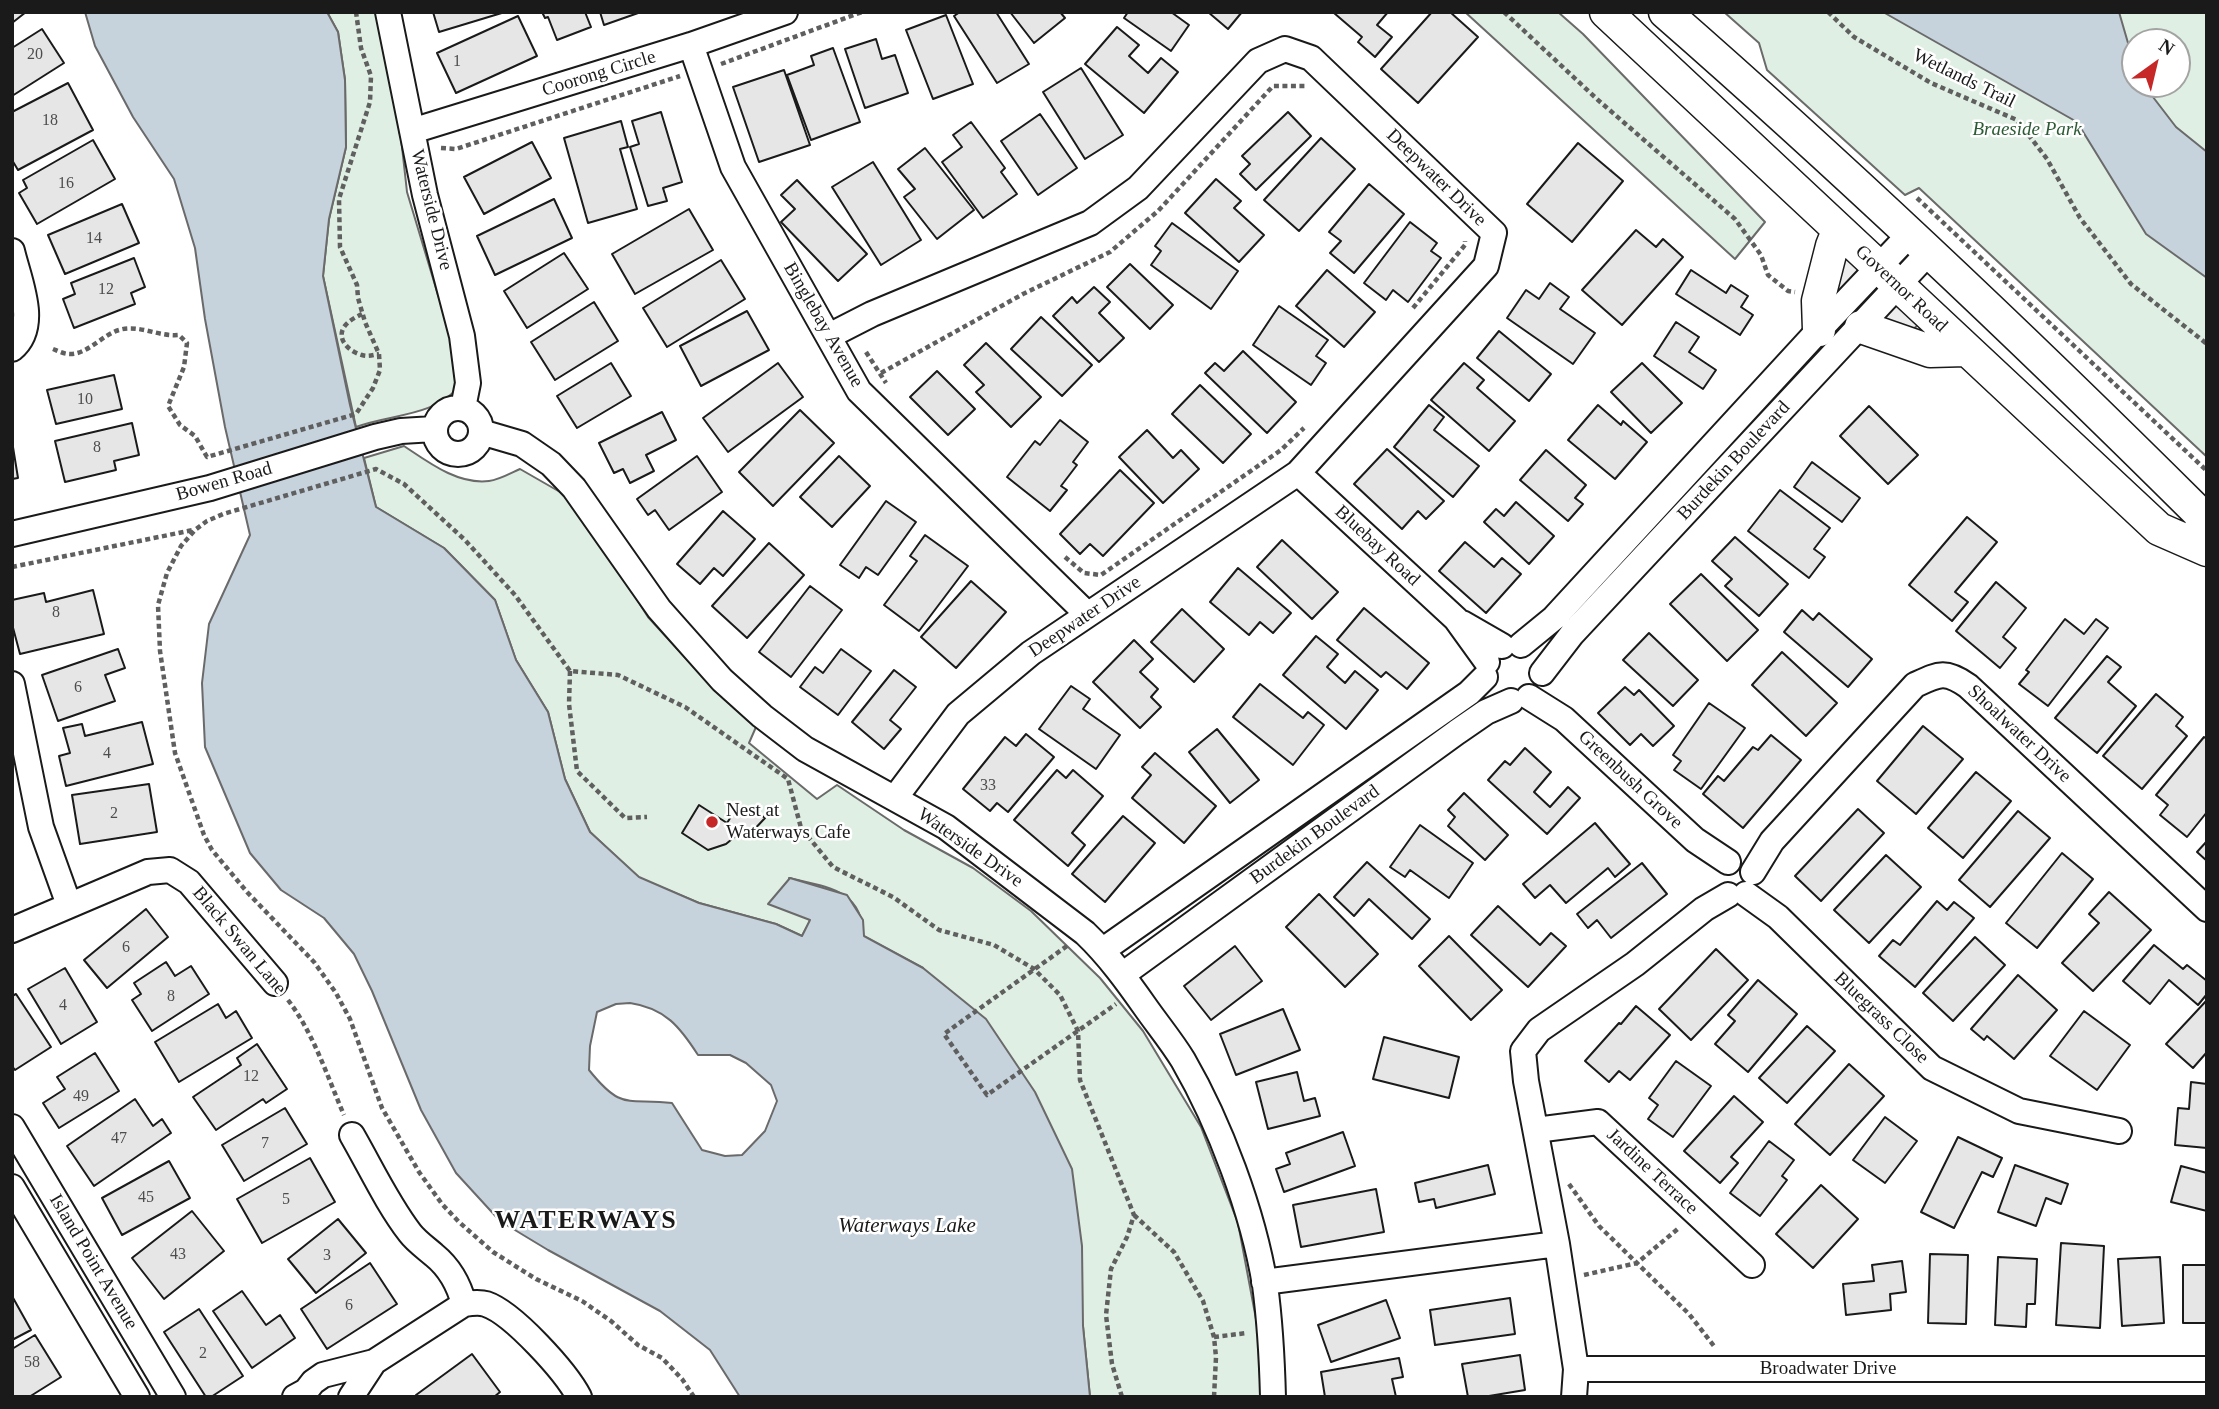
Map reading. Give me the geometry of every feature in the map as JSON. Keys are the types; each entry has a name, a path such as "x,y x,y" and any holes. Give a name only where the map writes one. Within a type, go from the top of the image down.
{"main road":[{"name":"Governor Road","path":"1606,12 1965,350 2160,529 2207,550"},
{"path":"1665,12 1753,89 2006,323 2199,513 2207,532"},
{"path":"1819,330 1818,300 1838,231"},
{"path":"1861,327 1930,351 1965,350"}],"street":[{"name":"Waterside Drive","path":"388,12 425,195 462,335 468,383 463,408"},
{"name":"Coorong Circle","path":"411,131 691,46 785,12"},
{"name":"Binglebay Avenue","path":"691,46 733,167 839,330 859,391 1087,614"},
{"name":"Deepwater Drive","path":"839,330 1090,223 1138,188 1258,61 1285,49 1311,58 1494,233 1486,266 1298,474 1031,653 958,714 895,798"},
{"name":"Burdekin Boulevard","path":"1094,942 1469,693 1499,657 1554,618 1819,330 1888,277 1919,243"},
{"path":"12,251 27,324 24,335 12,349"},
{"name":"Burdekin Boulevard","path":"1128,983 1457,732 1486,712 1530,688 1581,624 1861,327 1888,277"},
{"path":"463,408 476,418 481,432 479,440 468,451 452,453 439,444 434,429 443,413 450,409 463,408"},
{"name":"Bowen Road","path":"12,534 210,488 374,437 401,431 434,429"},
{"name":"Waterside Drive","path":"481,432 522,444 551,464 574,488 659,609 722,680 762,716 805,749 946,827 1094,942 1128,983 1182,1059 1212,1117 1251,1223 1264,1282 1270,1330 1273,1397"},
{"name":"Bluebay Road","path":"1298,474 1499,657"},
{"path":"1536,655 1541,664 1530,688 1493,693 1488,686 1499,657 1536,655"},
{"name":"Shoalwater Drive","path":"1736,878 1915,685 1936,675 1954,676 1968,686 2207,909"},
{"path":"12,684 41,827 69,905"},
{"name":"Greenbush Grove","path":"1530,688 1736,878"},
{"name":"Black Swan Lane","path":"12,930 148,872 170,870 189,881 275,982"},
{"path":"1574,1397 1576,1369 1558,1244 1535,1130 1523,1051 1539,1030 1635,964 1704,909 1736,878"},
{"name":"Bluegrass Close","path":"1736,878 1932,1068 2019,1111 2119,1131"},
{"name":"Jardine Terrace","path":"1535,1130 1598,1122 1752,1265"},
{"name":"Island Point Avenue","path":"12,1126 173,1397"},
{"path":"352,1135 412,1236 451,1273 461,1291 464,1304"},
{"name":"Island Point Avenue","path":"12,1187 137,1397"},
{"path":"37,1230 64,1214"},
{"path":"1264,1282 1558,1244"},
{"path":"295,1397 323,1375 374,1362 464,1304 486,1304 504,1315 554,1360 579,1397"},
{"path":"351,1397 374,1362"},
{"name":"Broadwater Drive","path":"1576,1369 2207,1369"}],"path":[{"path":"53,349 68,355 77,353 117,330 132,328 167,336 179,335 187,343 184,367 168,406 180,425 195,436 207,457 356,414 373,388 380,370 379,354 362,314 358,285 340,247 339,199 370,102 371,76 361,48 356,12"},
{"path":"725,76 720,63 862,12"},
{"path":"1504,12 1598,100 1735,219 1761,255 1768,275 1788,291 1801,293"},
{"name":"Wetlands Trail","path":"1828,12 1854,37 1931,83 2017,120 2047,159 2080,218 2131,285 2207,344"},
{"path":"881,373 1023,294 1110,252 1158,211 1273,86 1306,86"},
{"path":"1917,198 2207,471"},
{"path":"1405,318 1465,245 1466,234"},
{"path":"362,314 343,328 341,337 344,344 357,354 379,354"},
{"path":"839,330 892,392"},
{"path":"1057,551 1084,573 1101,575 1281,450 1310,423"},
{"path":"647,817 625,818 577,771 569,704 570,671 515,595 465,540 404,484 376,469 223,514 206,521 181,546 167,573 158,605 160,652 175,753 204,835 212,850 247,892 314,962 336,993 350,1019 382,1108 413,1162 442,1204 493,1252 536,1279 582,1301 611,1321 638,1345 662,1359 682,1379 694,1397"},
{"path":"12,567 195,530"},
{"path":"570,671 618,675 685,707 788,779 801,828 833,867 893,897 939,930 994,945 1034,969 1060,995 1077,1031 1080,1080 1134,1215 1174,1252 1203,1301 1216,1357 1214,1397"},
{"path":"1094,942 1034,969 944,1034 986,1095 1077,1031 1128,983"},
{"name":"Black Swan Lane","path":"275,982 298,1013 312,1039 352,1135"},
{"path":"1568,1182 1598,1226 1689,1314 1730,1369"},
{"path":"1563,1278 1575,1278 1637,1263 1696,1214"},
{"path":"1122,1397 1112,1364 1106,1315 1111,1269 1127,1237 1134,1215"},
{"path":"1213,1337 1270,1330"}],"green space":[{"path":"327,12 377,12 398,111 407,192 453,337 458,387 437,404 356,427 323,276 329,219 346,147 345,80 338,32"},
{"path":"1465,12 1558,12 1583,34 1765,222 1735,259"},
{"name":"Braeside Park","path":"1724,12 2207,12 2207,457 1919,188 1905,195 1767,70 1759,43"},
{"path":"404,446 444,471 466,479 493,480 520,469 574,500 648,617 712,687 756,727 749,743 817,799 837,785 904,830 973,868 1031,911 1100,978 1143,1031 1201,1127 1238,1223 1267,1397 1090,1397 1083,1326 923,968 863,936 857,908 849,899 829,888 789,878 810,921 802,936 776,924 699,903 639,878 590,832 565,779 548,712 516,660 495,600 444,548 376,507 364,458"}],"shaded area":[{"path":"1843,256 1861,271 1834,298"},
{"path":"1895,302 1919,324 1910,332 1876,321"}],"water":[{"name":"Waterways Lake","path":"85,12 327,12 338,32 345,80 346,147 329,219 323,276 350,405 376,507 444,548 495,600 516,660 548,712 565,779 590,832 639,877 699,903 776,924 802,936 810,920 768,904 790,878 847,895 863,920 864,936 923,968 986,1019 1035,1092 1072,1169 1082,1246 1083,1326 1090,1397 740,1397 710,1350 660,1311 500,1221 456,1173 421,1110 354,954 324,918 281,890 250,853 205,747 202,683 209,624 250,535 225,427 195,248 174,179 133,117 95,46","holes":["616,1004 653,1009 670,1020 698,1055 730,1055 746,1063 771,1085 777,1101 765,1131 742,1155 725,1156 702,1150 672,1103 634,1101 618,1097 609,1092 589,1070 590,1046 597,1012"]},
{"path":"1883,12 2119,12 2124,28 2121,28 2121,98 2154,98 2176,127 2207,152 2207,278 2146,234 2077,122"}],"building":[{"path":"12,12 26,12 12,23"},
{"path":"433,12 505,12 439,32"},
{"path":"542,12 585,12 591,27 557,40 548,17 545,18"},
{"path":"600,12 641,12 604,25"},
{"path":"960,12 996,12 1029,64 997,83 954,16"},
{"path":"1010,12 1060,12 1065,18 1034,43"},
{"path":"1128,12 1171,12 1189,25 1171,51 1124,18"},
{"path":"1208,12 1242,12 1228,29"},
{"path":"1388,12 1377,25 1392,37 1375,57 1358,42 1362,37 1334,13"},
{"path":"1432,12 1450,12 1478,37 1418,103 1381,69"},
{"path":"946,15 973,84 933,99 906,30"},
{"path":"518,16 537,56 456,93 437,53"},
{"path":"1117,27 1139,45 1129,56 1148,73 1161,58 1178,72 1144,113 1085,64"},
{"path":"42,29 64,63 12,96 12,48"},
{"path":"876,39 882,59 895,55 908,93 865,108 845,49"},
{"path":"833,48 860,122 811,140 787,75 814,65 811,56"},
{"path":"1081,68 1123,135 1085,159 1043,92"},
{"path":"784,70 810,145 759,162 733,87"},
{"path":"68,83 93,130 18,170 12,160 12,112"},
{"path":"661,112 682,182 663,188 667,201 648,206 630,147 639,144 632,121"},
{"path":"1288,112 1311,136 1256,190 1240,174 1250,164 1242,156"},
{"path":"1040,114 1077,168 1038,195 1001,141"},
{"path":"621,121 628,147 620,149 637,209 588,223 564,138"},
{"path":"971,122 1005,168 1001,172 1017,194 983,218 942,162 962,147 953,135"},
{"path":"1321,138 1355,169 1299,231 1264,200"},
{"path":"93,140 115,179 37,224 19,193 27,188 23,180"},
{"path":"532,142 551,178 484,214 464,177"},
{"path":"1578,143 1623,181 1572,242 1527,204"},
{"path":"925,148 974,210 937,239 904,197 915,189 898,169"},
{"path":"873,162 921,240 881,265 832,187"},
{"path":"1216,179 1241,201 1234,208 1264,235 1239,262 1185,213"},
{"path":"797,180 867,254 838,281 781,222 795,209 781,195"},
{"path":"1369,184 1404,214 1354,273 1330,253 1341,241 1329,232"},
{"path":"554,199 572,238 495,275 477,236"},
{"path":"122,204 139,243 65,274 48,235"},
{"path":"689,209 713,250 635,294 612,254"},
{"path":"1410,222 1437,243 1431,251 1441,258 1408,302 1393,290 1386,300 1364,283"},
{"path":"1172,223 1238,271 1211,309 1151,265 1161,251 1155,246"},
{"path":"1636,230 1656,247 1663,239 1683,257 1622,325 1582,290"},
{"path":"564,253 588,289 527,328 504,291"},
{"path":"134,258 145,287 131,293 135,304 74,328 63,299 75,294 71,283"},
{"path":"721,260 745,299 667,347 643,308"},
{"path":"1130,264 1173,305 1150,329 1107,287"},
{"path":"1327,270 1375,312 1344,347 1296,306"},
{"path":"1691,270 1726,293 1731,285 1748,296 1741,307 1753,315 1740,335 1676,294"},
{"path":"1550,283 1569,297 1560,309 1595,333 1573,364 1507,318 1526,290 1539,299"},
{"path":"1094,287 1110,302 1099,313 1124,338 1099,362 1053,316 1072,297 1077,303"},
{"path":"594,302 618,341 555,380 531,342"},
{"path":"1279,306 1328,340 1316,356 1326,363 1311,385 1253,345"},
{"path":"747,311 769,350 701,386 680,346"},
{"path":"1041,317 1092,365 1062,396 1011,349"},
{"path":"1676,322 1699,337 1689,352 1716,370 1703,389 1654,356"},
{"path":"1499,331 1551,374 1529,401 1477,358"},
{"path":"986,343 1041,397 1011,427 976,392 984,385 964,365"},
{"path":"1243,351 1296,402 1267,433 1205,373 1215,363 1224,371"},
{"path":"611,363 631,396 577,428 557,396"},
{"path":"778,363 803,397 728,452 703,418"},
{"path":"1464,363 1484,380 1477,388 1515,421 1489,451 1431,400"},
{"path":"1642,363 1682,403 1651,433 1611,392"},
{"path":"937,371 975,409 948,435 910,397"},
{"path":"114,375 122,409 56,424 47,390"},
{"path":"1200,385 1251,434 1223,463 1172,414"},
{"path":"1429,405 1444,417 1434,430 1479,466 1453,497 1394,447"},
{"path":"1598,405 1621,425 1623,421 1647,442 1615,479 1568,440"},
{"path":"1869,406 1918,455 1888,484 1840,436"},
{"path":"800,410 834,443 773,506 739,472"},
{"path":"662,412 676,440 646,455 654,471 630,483 623,469 614,473 599,443"},
{"path":"1060,420 1088,442 1073,462 1077,465 1061,486 1067,490 1050,511 1007,477 1035,441 1040,445"},
{"path":"132,423 139,455 114,461 116,470 65,482 55,441"},
{"path":"1147,430 1173,458 1181,450 1199,469 1163,503 1119,457"},
{"path":"12,441 18,478 12,479"},
{"path":"1387,449 1444,501 1426,519 1418,511 1402,529 1354,484"},
{"path":"1546,450 1586,485 1575,498 1583,504 1568,521 1520,480"},
{"path":"697,456 722,492 669,530 655,510 648,515 637,499"},
{"path":"839,456 870,486 832,527 800,497"},
{"path":"1812,462 1860,498 1842,522 1794,487"},
{"path":"1120,470 1154,503 1103,556 1090,544 1080,554 1060,534"},
{"path":"1780,490 1830,528 1814,549 1825,557 1809,578 1748,531"},
{"path":"886,501 916,522 878,575 866,567 859,578 840,565"},
{"path":"1516,502 1554,536 1529,564 1484,522 1496,509 1504,516"},
{"path":"723,511 755,539 723,576 714,568 700,584 677,564"},
{"path":"1967,517 1997,542 1955,592 1968,602 1952,621 1909,585"},
{"path":"925,535 968,566 919,631 884,605 917,561 910,556"},
{"path":"1735,537 1788,584 1759,616 1725,586 1732,579 1712,561"},
{"path":"1282,540 1338,592 1312,619 1257,567"},
{"path":"1465,542 1494,567 1502,558 1521,574 1486,613 1439,571"},
{"path":"769,543 804,575 747,638 712,606"},
{"path":"1238,568 1291,613 1273,633 1260,622 1249,635 1210,602"},
{"path":"1701,574 1758,630 1727,661 1670,604"},
{"path":"971,581 1006,612 956,668 921,637"},
{"path":"1996,582 2026,608 2003,637 2016,648 2000,668 1956,631"},
{"path":"810,586 842,610 791,677 759,652"},
{"path":"93,590 104,634 20,654 12,624 12,600 44,593 46,602"},
{"path":"1364,608 1429,663 1407,689 1386,672 1381,677 1337,640"},
{"path":"1182,609 1224,649 1194,682 1151,642"},
{"path":"1802,610 1813,620 1819,613 1872,659 1848,687 1784,632"},
{"path":"2065,619 2084,634 2096,619 2108,628 2048,706 2019,684 2029,672 2026,670"},
{"path":"1649,633 1698,680 1673,706 1623,660"},
{"path":"1316,636 1338,654 1327,667 1345,683 1355,671 1378,690 1346,729 1283,675"},
{"path":"1134,640 1153,659 1140,672 1158,689 1151,697 1161,707 1140,728 1093,682"},
{"path":"118,649 125,668 105,675 115,701 58,721 42,675"},
{"path":"841,649 871,671 838,715 800,687 815,667 823,673"},
{"path":"1782,652 1837,703 1806,736 1752,685"},
{"path":"2107,656 2121,667 2108,682 2136,706 2097,753 2055,718"},
{"path":"894,670 916,687 890,720 901,729 884,749 852,722"},
{"path":"1260,684 1303,718 1308,712 1324,725 1293,765 1233,717"},
{"path":"1071,686 1090,699 1083,709 1120,735 1096,769 1039,729"},
{"path":"1625,687 1634,695 1639,690 1674,726 1653,746 1641,734 1630,745 1598,713"},
{"path":"2156,694 2183,717 2176,726 2187,736 2142,789 2103,756"},
{"path":"1709,703 1745,728 1701,789 1674,770 1681,761 1673,755"},
{"path":"142,722 153,764 66,786 59,756 70,753 63,728 82,724 85,736"},
{"path":"1923,726 1963,759 1916,814 1877,781"},
{"path":"1217,729 1259,780 1230,803 1189,752"},
{"path":"1026,734 1054,757 1008,812 997,803 990,811 963,789 1005,737 1016,746"},
{"path":"1771,735 1801,760 1743,828 1703,794 1718,776 1724,781 1753,747 1758,750"},
{"path":"2204,737 2207,739 2207,812 2187,837 2160,815 2168,805 2156,795"},
{"path":"1525,748 1551,772 1534,792 1550,807 1568,787 1580,798 1547,834 1488,780 1505,761 1510,765"},
{"path":"1155,753 1216,806 1184,843 1132,798 1151,775 1142,767"},
{"path":"1057,770 1066,778 1073,770 1103,796 1072,833 1085,845 1068,866 1014,820"},
{"path":"1976,772 2011,801 1963,858 1928,828"},
{"path":"149,784 157,832 80,844 72,795"},
{"path":"1464,793 1508,835 1485,860 1448,826 1455,817 1448,810"},
{"path":"699,805 727,823 734,812 751,807 765,818 750,834 743,830 726,844 708,850 682,833"},
{"path":"1858,809 1884,833 1821,901 1795,876"},
{"path":"2018,811 2050,838 1990,907 1959,880"},
{"path":"1123,816 1155,843 1105,902 1072,874"},
{"path":"1595,823 1630,864 1615,877 1608,868 1566,903 1550,885 1535,898 1523,884"},
{"path":"1420,825 1473,863 1449,898 1410,870 1405,877 1390,867"},
{"path":"2207,841 2207,861 2197,852"},
{"path":"2062,853 2093,879 2037,948 2006,923"},
{"path":"1886,855 1921,887 1869,943 1834,910"},
{"path":"1367,862 1430,919 1412,939 1369,899 1354,916 1334,897"},
{"path":"1642,863 1667,894 1611,938 1597,920 1588,928 1577,914"},
{"path":"2109,892 2151,930 2093,991 2062,963 2099,923 2089,914"},
{"path":"1319,894 1378,954 1345,987 1286,927"},
{"path":"1937,901 1947,910 1954,902 1974,918 1915,987 1879,956 1893,940 1900,945"},
{"path":"1498,906 1540,945 1551,933 1566,946 1528,987 1471,935"},
{"path":"146,909 168,937 107,988 84,960"},
{"path":"1449,936 1502,990 1471,1020 1419,966"},
{"path":"1975,937 2005,965 1953,1021 1923,993"},
{"path":"2154,945 2183,969 2187,965 2207,981 2207,994 2198,1005 2169,980 2150,1004 2123,981"},
{"path":"1235,946 1262,981 1211,1020 1184,986"},
{"path":"1716,949 1748,980 1691,1040 1659,1009"},
{"path":"166,962 175,976 191,966 209,994 152,1031 132,1000 141,994 134,983"},
{"path":"65,968 97,1022 61,1044 28,989"},
{"path":"2018,975 2057,1010 2014,1059 1987,1036 1984,1040 1971,1029"},
{"path":"1758,980 1797,1014 1748,1072 1715,1044 1735,1021 1728,1015"},
{"path":"16,994 51,1047 15,1070 12,1066 12,996"},
{"path":"2207,1000 2207,1052 2193,1068 2166,1044"},
{"path":"218,1004 226,1018 236,1011 252,1038 179,1082 155,1042"},
{"path":"1636,1006 1670,1035 1630,1080 1619,1071 1609,1082 1585,1061"},
{"path":"1283,1009 1300,1050 1236,1075 1220,1034"},
{"path":"2084,1011 2130,1045 2097,1090 2050,1056"},
{"path":"1807,1026 1835,1051 1787,1103 1759,1078"},
{"path":"1384,1037 1459,1057 1449,1098 1373,1079"},
{"path":"257,1044 287,1089 266,1103 263,1099 216,1130 193,1097 241,1065 237,1058"},
{"path":"95,1053 119,1091 59,1128 43,1103 65,1089 57,1077"},
{"path":"1676,1061 1711,1086 1673,1137 1648,1119 1658,1105 1649,1098"},
{"path":"1849,1064 1884,1096 1830,1155 1795,1124"},
{"path":"1297,1072 1304,1101 1315,1098 1320,1116 1268,1129 1256,1082"},
{"path":"2191,1082 2207,1084 2207,1148 2175,1145 2178,1108 2189,1109"},
{"path":"1734,1096 1763,1122 1731,1157 1738,1163 1720,1183 1684,1151"},
{"path":"135,1099 153,1126 162,1119 171,1133 94,1186 67,1146"},
{"path":"285,1108 307,1144 244,1181 222,1145"},
{"path":"1885,1117 1917,1141 1885,1183 1853,1160"},
{"path":"1343,1132 1355,1166 1284,1192 1276,1169 1290,1164 1286,1153"},
{"path":"1958,1137 2002,1158 1993,1177 1982,1172 1954,1228 1921,1212"},
{"path":"1769,1141 1794,1160 1782,1176 1787,1180 1760,1216 1730,1193"},
{"path":"310,1158 335,1202 262,1243 237,1199"},
{"path":"169,1161 190,1198 122,1235 102,1198"},
{"path":"1488,1165 1495,1194 1436,1208 1434,1199 1419,1202 1415,1183"},
{"path":"2015,1165 2068,1184 2061,1204 2046,1198 2036,1226 1998,1212"},
{"path":"2181,1166 2207,1173 2207,1211 2171,1202"},
{"path":"1821,1185 1858,1219 1813,1268 1776,1234"},
{"path":"1376,1189 1384,1232 1301,1247 1293,1205"},
{"path":"192,1211 224,1251 164,1299 132,1258"},
{"path":"338,1219 366,1253 316,1293 288,1259"},
{"path":"2061,1243 2104,1246 2100,1328 2056,1325"},
{"path":"1930,1254 1968,1255 1966,1324 1928,1323"},
{"path":"1998,1257 2037,1259 2035,1304 2027,1304 2026,1327 1995,1325"},
{"path":"2160,1257 2164,1323 2122,1326 2118,1259"},
{"path":"1902,1261 1906,1292 1890,1294 1891,1310 1846,1315 1843,1284 1874,1281 1872,1265"},
{"path":"370,1263 397,1304 327,1349 301,1309"},
{"path":"2183,1265 2207,1265 2207,1323 2183,1323"},
{"path":"242,1291 266,1325 280,1315 295,1338 252,1368 213,1311"},
{"path":"12,1296 31,1330 12,1340"},
{"path":"1510,1298 1515,1334 1435,1345 1430,1310"},
{"path":"1386,1300 1400,1338 1331,1362 1318,1325"},
{"path":"199,1309 243,1376 211,1397 206,1397 164,1332"},
{"path":"35,1335 61,1377 29,1397 12,1397 12,1349"},
{"path":"472,1354 500,1392 494,1397 416,1395"},
{"path":"1520,1355 1525,1390 1468,1397 1462,1364"},
{"path":"1399,1358 1403,1377 1392,1379 1396,1397 1325,1397 1321,1372"}],"place":[{"name":"Nest at Waterways Cafe","path":"712,822"}],"district":[{"name":"WATERWAYS","path":"586,1221"}]}
